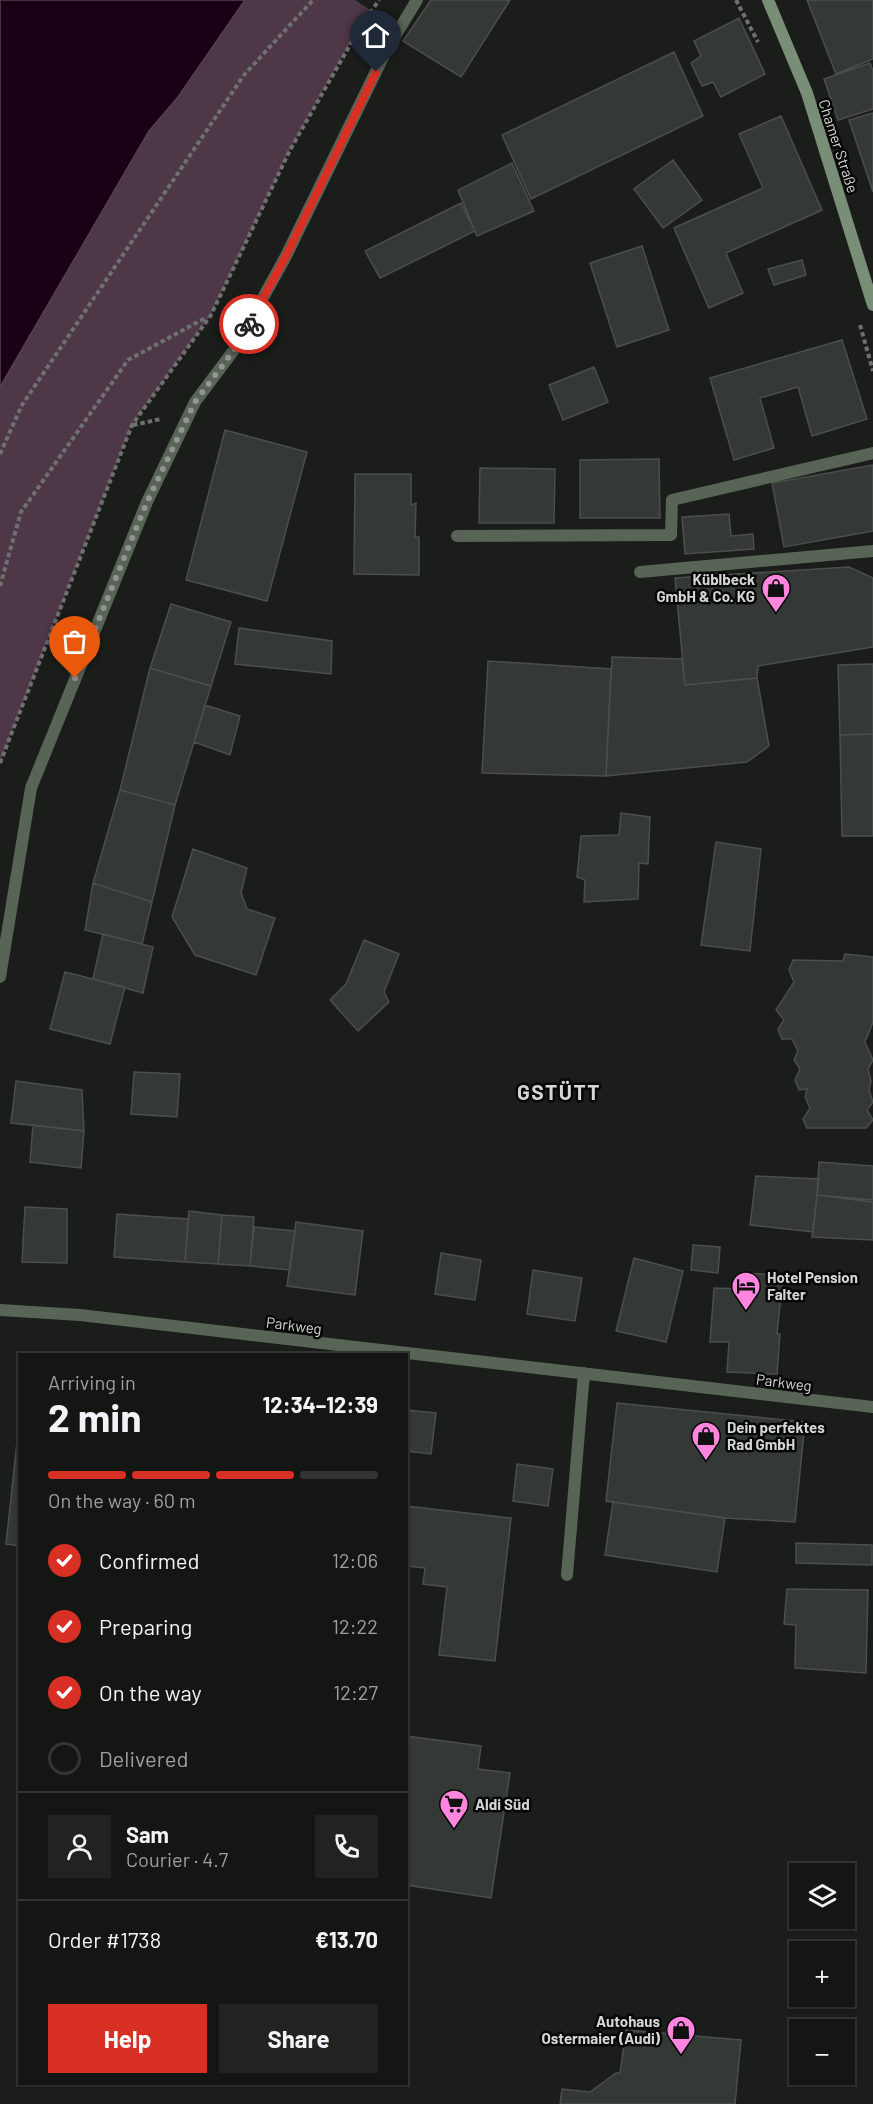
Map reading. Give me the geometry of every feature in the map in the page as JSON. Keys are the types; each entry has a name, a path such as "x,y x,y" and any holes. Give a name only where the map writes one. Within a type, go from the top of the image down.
{"main road":[{"name":"Chamer Straße","path":"768,0 807,93 873,305"}],"street":[{"path":"0,977 31,788 147,502 195,402 234,350 286,256 386,51 417,0"},
{"path":"457,536 671,536 672,500 873,453"},
{"path":"640,572 873,551"},
{"name":"Parkweg","path":"0,1310 80,1315 873,1407"},
{"path":"567,1575 584,1373"}],"path":[{"path":"0,454 22,405 244,75 313,0"},
{"path":"0,763 132,425 210,315 290,150 357,31 379,0"},
{"path":"0,586 21,512 128,360 210,315"}],"shaded area":[{"path":"0,0 245,0 178,97 149,131 0,387"},
{"path":"245,0 355,0 372,11 357,31 290,150 211,315 132,425 0,763 0,387 149,131 178,97"}],"building":[{"path":"431,0 510,0 461,77 403,41"},
{"path":"807,0 873,0 873,59 836,74"},
{"path":"739,18 765,74 721,97 713,82 702,86 691,63 701,56 694,41"},
{"path":"674,52 703,116 531,199 502,135"},
{"path":"870,63 873,71 873,109 838,120 824,79"},
{"path":"873,113 873,192 849,120"},
{"path":"781,116 822,210 726,253 743,293 709,308 674,228 763,188 739,134"},
{"path":"673,160 702,200 663,228 634,189"},
{"path":"512,163 534,211 477,236 458,190"},
{"path":"461,203 475,231 380,278 365,251"},
{"path":"642,246 669,330 617,347 590,263"},
{"path":"802,260 806,275 774,285 768,269"},
{"path":"842,340 867,419 812,436 798,387 760,398 774,448 734,460 710,378"},
{"path":"594,367 608,402 563,420 549,385"},
{"path":"225,430 307,452 267,601 186,580"},
{"path":"659,459 660,518 580,518 580,460"},
{"path":"873,465 873,531 784,547 772,483"},
{"path":"480,468 555,469 554,523 479,523"},
{"path":"355,474 411,474 411,505 416,503 415,537 419,537 419,575 354,574"},
{"path":"729,514 731,536 753,534 754,549 685,554 682,517"},
{"name":"Küblbeck GmbH & Co. KG","path":"849,567 873,578 873,647 758,666 757,678 685,685 675,578"},
{"path":"171,604 231,622 211,686 150,668"},
{"path":"239,628 332,641 331,674 235,664"},
{"path":"612,657 682,659 685,685 757,678 769,746 747,762 606,776"},
{"path":"488,661 611,669 606,776 482,773"},
{"path":"873,664 873,734 840,735 838,665"},
{"path":"150,668 211,686 175,805 120,790"},
{"path":"205,705 240,716 230,755 194,742"},
{"path":"873,734 873,836 842,836 840,735"},
{"path":"120,790 175,805 152,902 93,883"},
{"path":"621,813 650,817 648,864 639,863 638,899 584,902 585,880 577,877 581,836 619,835"},
{"path":"716,842 761,849 750,951 701,945"},
{"path":"193,849 247,868 241,893 247,909 275,918 256,975 195,955 172,917"},
{"path":"93,883 152,902 142,944 85,930"},
{"path":"103,934 153,947 143,993 93,979"},
{"path":"364,940 399,954 384,992 389,1002 358,1031 330,1000 346,984"},
{"path":"845,954 873,957 873,1022 865,1042 873,1060 868,1069 871,1081 869,1090 873,1102 867,1110 873,1120 866,1128 807,1128 803,1119 810,1108 805,1097 807,1089 799,1090 795,1080 800,1069 794,1060 798,1051 792,1039 782,1039 778,1029 784,1020 776,1010 794,982 789,970 793,960 843,961"},
{"path":"65,972 125,987 110,1044 50,1029"},
{"path":"134,1072 180,1074 177,1117 131,1114"},
{"path":"16,1081 82,1090 84,1131 11,1123"},
{"path":"33,1125 84,1131 81,1168 30,1162"},
{"path":"819,1162 873,1166 873,1200 817,1195"},
{"path":"756,1176 819,1179 813,1232 750,1225"},
{"path":"817,1195 873,1202 873,1240 812,1237"},
{"path":"25,1207 67,1209 67,1263 22,1262"},
{"path":"189,1211 222,1215 218,1264 185,1262"},
{"path":"117,1214 188,1219 185,1262 114,1257"},
{"path":"222,1215 254,1217 250,1266 218,1264"},
{"path":"296,1222 363,1231 355,1295 287,1286"},
{"path":"254,1227 295,1231 290,1270 250,1266"},
{"path":"693,1245 720,1247 718,1273 691,1270"},
{"path":"441,1253 481,1260 475,1300 435,1294"},
{"path":"634,1258 683,1271 666,1342 616,1331"},
{"path":"533,1270 582,1278 575,1321 527,1314"},
{"name":"Hotel Pension Falter","path":"743,1273 783,1275 777,1334 780,1334 777,1374 727,1372 729,1342 710,1342 714,1288 742,1289"},
{"name":"Dein perfektes Rad GmbH","path":"617,1403 805,1422 795,1522 725,1518 606,1501"},
{"path":"408,1410 436,1413 431,1454 408,1451"},
{"path":"18,1433 18,1546 6,1544"},
{"path":"517,1464 553,1469 548,1506 513,1501"},
{"path":"613,1502 725,1518 717,1572 605,1555"},
{"path":"408,1506 511,1518 495,1661 439,1655 447,1587 423,1584 425,1568 408,1566"},
{"path":"796,1543 872,1545 872,1565 796,1563"},
{"path":"787,1589 868,1590 866,1673 795,1668 796,1625 784,1624"},
{"name":"Aldi Süd","path":"408,1736 481,1746 478,1769 510,1773 491,1898 408,1885"},
{"name":"Autohaus Ostermaier (Audi)","path":"626,2030 741,2040 735,2104 560,2104 562,2089 590,2092 616,2073 620,2073"}],"way so far":[{"path":"75,678 147,502 195,402 234,350 249,324"}],"place":[{"name":"Küblbeck GmbH & Co. KG","path":"776,614"},
{"name":"Hotel Pension Falter","path":"746,1312"},
{"name":"Dein perfektes Rad GmbH","path":"706,1462"},
{"name":"Aldi Süd","path":"454,1830"},
{"name":"Autohaus Ostermaier (Audi)","path":"681,2056"}],"district":[{"name":"GSTÜTT","path":"559,1091"}],"route":[{"path":"249,324 286,256 376,72"}]}
